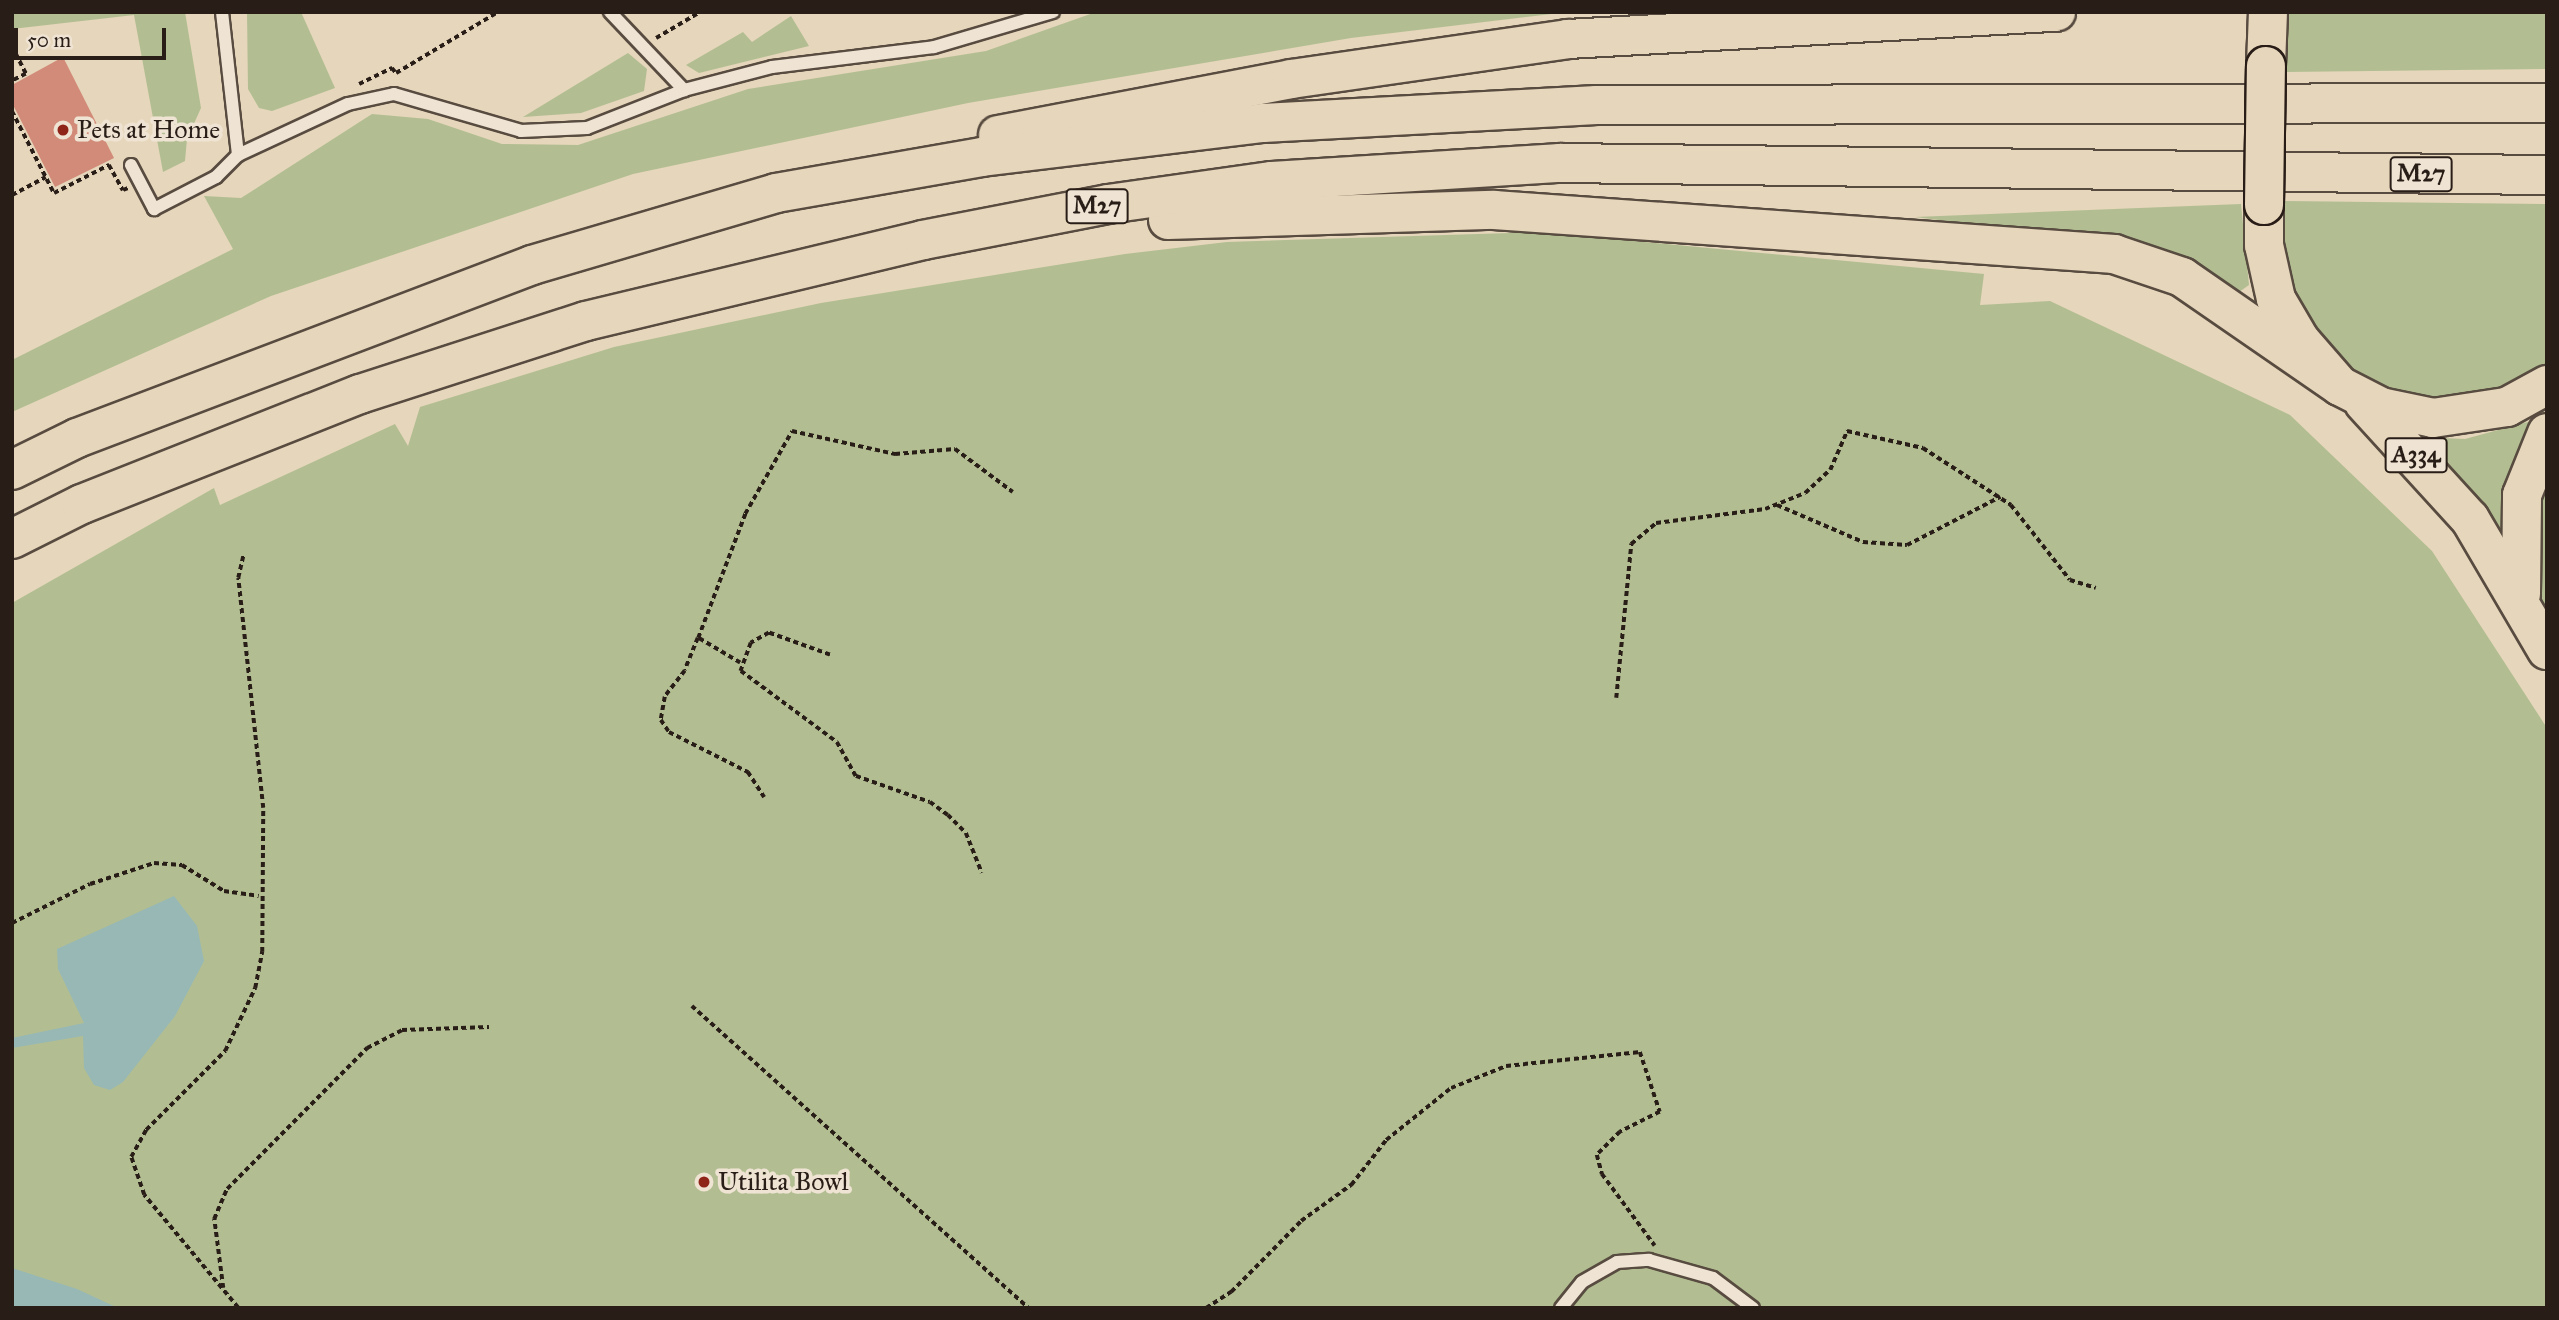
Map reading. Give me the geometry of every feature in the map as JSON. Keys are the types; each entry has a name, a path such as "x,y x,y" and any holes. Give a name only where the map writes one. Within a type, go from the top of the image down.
{"main road":[{"name":"M27","path":"12,470 90,433 520,269 776,193 1060,119 1568,39 2056,12"},
{"path":"2268,12 2264,245 2277,299 2300,340 2348,391 2408,414 2457,417 2507,407 2547,385"},
{"name":"M27","path":"776,193 982,157 1263,123 1583,106 2547,103"},
{"name":"M27","path":"12,539 82,504 373,389 586,321 923,240 1272,181 1560,163 2547,175"},
{"name":"M27","path":"923,240 1217,215 1494,210 2086,250 2137,258 2182,278 2348,391"},
{"name":"A334","path":"2348,391 2446,488 2521,597 2547,650"},
{"name":"A334","path":"2521,597 2522,495 2547,433"}],"lane":[{"path":"222,12 238,155"},
{"path":"610,12 684,90"},
{"path":"131,164 154,209 216,177 238,155 348,104 394,94 521,131 587,128 684,90 772,67 934,47 1053,12"},
{"path":"1561,1308 1582,1282 1617,1262 1667,1262 1713,1278 1753,1308"}],"path":[{"path":"348,104 348,89 392,68 396,73 498,12"},
{"path":"642,47 700,12"},
{"path":"12,46 26,74 12,81"},
{"path":"12,111 54,192 109,165 123,190 139,182"},
{"path":"12,195 46,177"},
{"path":"1616,698 1631,544 1656,523 1777,505 1820,482 1840,436 1859,430 1923,448 2000,498 2029,523 2070,580 2096,588"},
{"path":"764,797 748,772 669,732 661,720 665,697 685,671 745,514 792,431 895,454 955,449 1013,492"},
{"path":"1777,505 1863,542 1907,545 2000,498"},
{"path":"238,1308 144,1195 131,1157 146,1130 225,1051 242,1024 262,952 259,896 263,808 238,578 243,556"},
{"path":"741,663 751,643 769,633 830,655"},
{"path":"698,638 741,663 746,679 837,742 856,776 930,802 948,815 966,833 982,873"},
{"path":"12,923 90,884 154,863 182,866 224,891 259,896"},
{"path":"692,1006 1029,1308"},
{"path":"223,1290 214,1219 227,1189 367,1048 402,1030 489,1027"},
{"path":"1206,1308 1231,1292 1301,1221 1352,1185 1386,1140 1451,1087 1506,1066 1635,1050 1644,1057 1660,1112 1620,1132 1597,1155 1598,1164 1667,1262"}],"green space":[{"path":"12,12 185,12 201,108 187,139 185,161 163,172 134,15 12,29"},
{"path":"247,12 301,12 335,88 272,111 259,108 248,89"},
{"path":"1096,12 1568,12 1351,38 968,103 633,174 271,296 12,412 12,360 233,249 204,196 241,198 372,114 428,119 502,144 578,145 748,89 986,51"},
{"path":"2284,12 2547,12 2547,69 2286,72"},
{"path":"791,16 809,46 699,73 686,65 743,32 752,42"},
{"path":"628,53 647,69 644,91 581,113 523,117"},
{"path":"2283,201 2547,204 2547,364 2515,386 2451,399 2412,398 2348,373 2303,323 2282,258"},
{"path":"2241,204 2249,285 2232,297 2153,247 1915,217"},
{"path":"1539,232 1984,274 1980,305 2050,301 2290,415 2432,551 2547,728 2547,1308 12,1308 12,603 214,488 220,505 395,424 408,446 420,407 614,347 821,303 1125,254 1227,242"},
{"path":"2535,420 2509,560 2419,437 2465,439"},
{"path":"2547,454 2547,650 2522,495"}],"water":[{"path":"174,896 197,926 204,961 175,1016 123,1082 110,1090 94,1085 84,1068 83,1036 12,1048 12,1038 84,1023 58,969 57,949"},
{"path":"12,1268 77,1289 118,1308 12,1308"}],"building":[{"name":"Pets at Home","path":"63,57 114,158 55,187 12,103 12,85"}],"place":[{"name":"Pets at Home","path":"63,130"},
{"name":"Utilita Bowl","path":"704,1182"}]}
